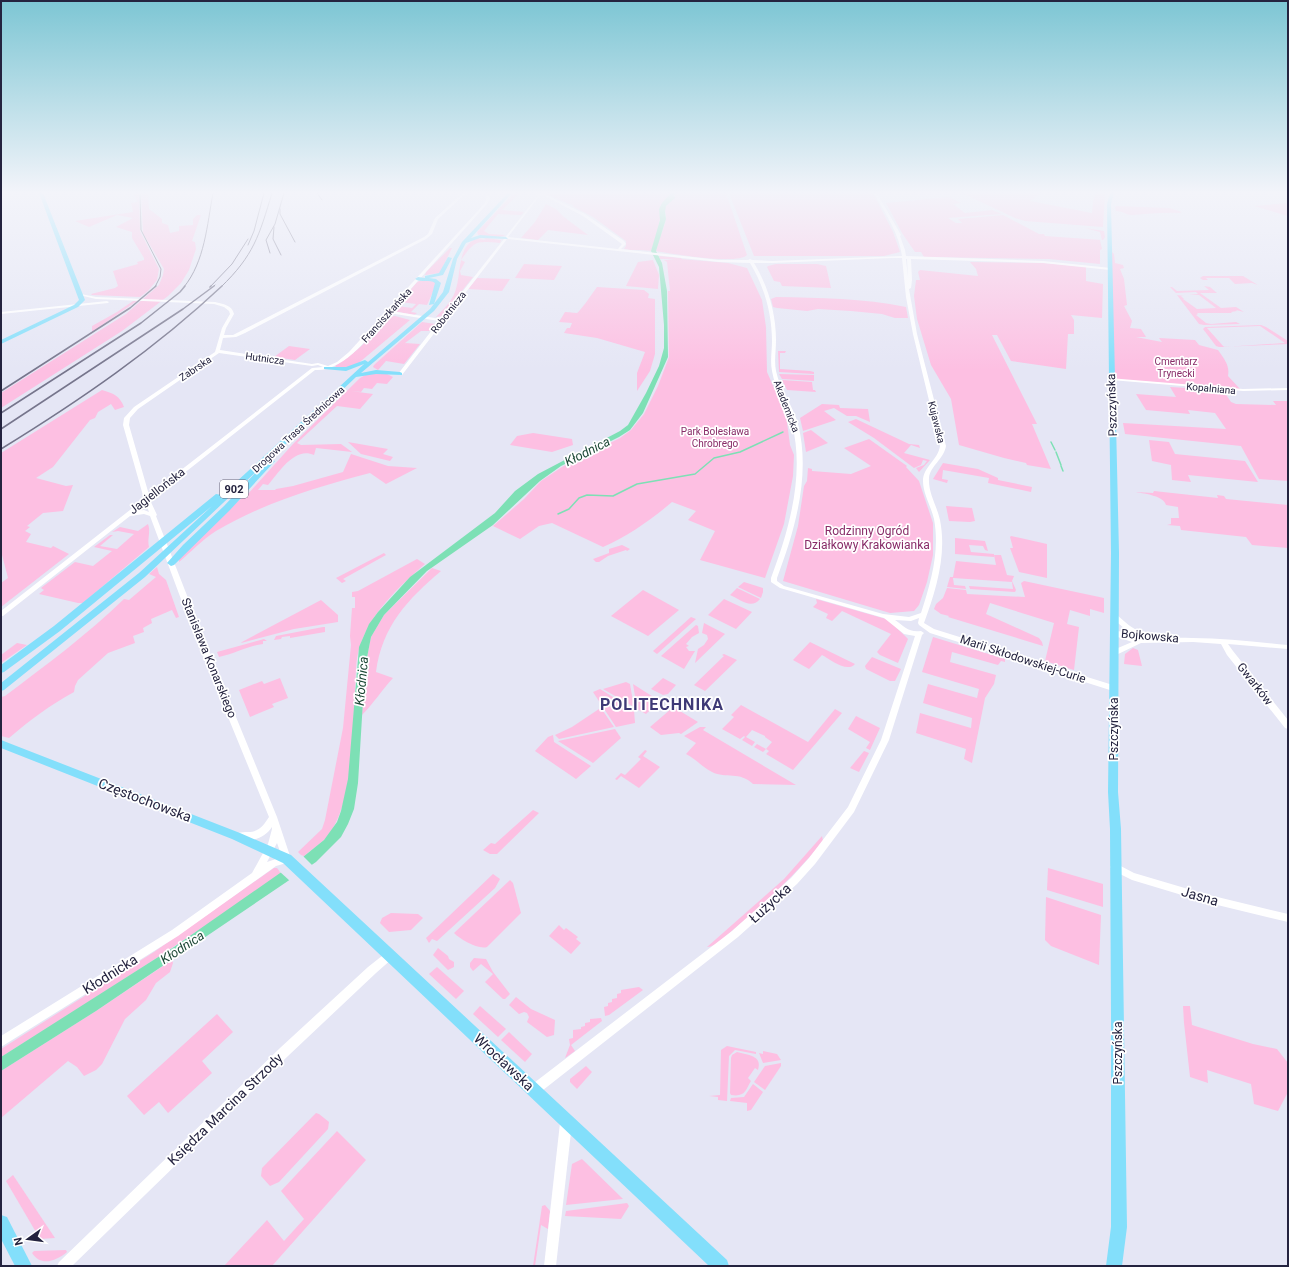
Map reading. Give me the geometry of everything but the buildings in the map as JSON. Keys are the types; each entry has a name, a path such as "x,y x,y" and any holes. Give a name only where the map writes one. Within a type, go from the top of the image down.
{"main road":[{"path":"1,342 82,302 81,295 64,252"},
{"name":"Drogowa Trasa Średnicowa","path":"1,680 99,604 154,557 342,379 365,362 431,304 443,287 450,258 454,252"},
{"name":"Drogowa Trasa Średnicowa","path":"1,688 136,580 351,379 427,314 442,298 449,284 455,259 459,252"},
{"name":"Pszczyńska","path":"1110,252 1114,493 1113,688 1117,951 1118,1227 1114,1266"},
{"path":"419,278 434,277 441,274 450,258"},
{"path":"419,278 434,280 438,283 431,304"},
{"path":"373,360 370,368 376,372"},
{"path":"324,367 337,365 349,369 365,362"},
{"path":"324,367 340,373 342,379"},
{"path":"351,379 362,374 376,372 400,374"},
{"path":"169,558 186,547 241,494 277,456 296,431"},
{"path":"1,670 35,646 102,593 220,495"},
{"name":"Częstochowska","path":"1,744 236,836 287,859"},
{"name":"Wrocławska","path":"287,859 722,1266"},
{"path":"1,1223 24,1266"}],"street":[{"path":"222,337 234,336 243,332 398,252"},
{"name":"Franciszkańska","path":"324,367 337,365 349,355 442,252"},
{"name":"Robotnicza","path":"400,374 495,252"},
{"path":"643,252 688,258 751,262 866,257 906,260 953,259 1056,262 1110,268"},
{"name":"Kujawska","path":"905,252 910,280 908,297 914,334 943,446 941,456 926,475 926,485 938,522 939,548 937,568 922,624 924,629 920,633"},
{"path":"688,258 751,262 812,260"},
{"path":"831,259 953,259"},
{"name":"Akademicka","path":"751,262 766,294 773,326 774,371 794,420 799,438 799,483 789,536 774,578 774,582 778,585 884,616"},
{"name":"Zabrska","path":"81,295 96,298 209,303 223,305 231,310 232,314 224,328 218,351 140,405 127,418 126,425 147,499"},
{"path":"82,302 96,298"},
{"name":"Zabrska","path":"1,313 137,300"},
{"path":"82,302 93,304"},
{"path":"59,307 65,308 65,311"},
{"path":"388,312 441,320"},
{"name":"Hutnicza","path":"218,351 312,367 324,367"},
{"name":"Jagiellońska","path":"1,614 312,367"},
{"name":"Kopalniana","path":"1111,379 1243,390 1288,389"},
{"name":"Stanisława Konarskiego","path":"147,499 198,634 273,817 287,859"},
{"path":"126,515 144,512 154,515"},
{"path":"904,631 900,623 924,614"},
{"path":"884,616 909,619"},
{"path":"884,616 894,621 915,644"},
{"path":"1114,616 1141,637 1114,653"},
{"name":"Marii Skłodowskiej-Curie","path":"909,619 922,624 932,631 1113,688"},
{"name":"Marii Skłodowskiej-Curie","path":"904,631 912,634 932,631"},
{"name":"Łużycka","path":"534,1090 735,934 794,881 812,861 850,809 885,740 900,697 915,644 920,633"},
{"name":"Bojkowska","path":"1114,633 1126,638 1141,637 1223,641 1288,647"},
{"name":"Gwarków","path":"1223,641 1230,653 1288,726"},
{"path":"236,836 250,837 258,835 264,831 273,817"},
{"path":"269,851 277,828"},
{"name":"Kłodnicka","path":"255,876 269,851"},
{"name":"Kłodnicka","path":"1,1042 175,933 277,861 287,859"},
{"name":"Jasna","path":"1115,867 1132,876 1205,898 1288,918"},
{"name":"Księdza Marcina Strzody","path":"63,1266 279,1058 376,966 390,955"},
{"path":"550,1266 566,1135 566,1120"}],"green space":[{"path":"140,252 151,252 159,269 157,280 148,291 140,297 91,294 118,286 113,271 138,264 137,262 144,260"},
{"path":"154,252 195,252 189,270 181,283 168,296 122,331 1,408 1,393 126,314 159,285 164,269"},
{"path":"446,252 450,252 440,273 425,275 426,272"},
{"path":"464,252 467,252 461,260"},
{"path":"663,252 746,252 747,255 741,258 731,259 689,256"},
{"path":"752,252 899,252 884,256 754,256"},
{"path":"921,252 1100,252 1100,264 1049,259 924,257"},
{"name":"Cmentarz Trynecki","path":"1110,252 1114,254 1115,263 1123,265 1124,268 1120,269 1124,279 1127,305 1124,306 1132,321 1130,328 1141,329 1146,337 1136,337 1162,342 1159,338 1195,340 1199,345 1218,350 1227,365 1228,376 1240,389 1113,379"},
{"name":"Park Bolesława Chrobrego","path":"659,256 728,263 747,268 762,300 766,327 767,372 786,415 790,445 794,455 793,476 784,524 765,578 700,560 715,531 688,520 696,511 672,502 639,527 603,547 552,523 539,526 520,539 493,526 524,499 541,481 562,467 620,438 631,430 644,414 658,386 669,357 668,291 670,291 667,262 664,260 675,259 660,259"},
{"path":"461,260 465,262 460,271 461,275 473,277 442,316 436,317 444,309 455,292"},
{"path":"653,260 659,275 658,289 626,286 638,262"},
{"path":"970,262 1045,263 1086,267 1086,281 1103,284 1102,318 1071,315 1074,320 1074,334 1068,334 1066,369 1011,361 997,335 992,335 1037,424 1032,424 1051,469 1027,465 1026,463 959,445 951,399 931,365 917,319 914,296 916,280 920,280 918,272 920,270 978,276 976,269"},
{"path":"524,264 562,266 554,280 515,278"},
{"path":"776,264 817,264 826,266 831,288 782,286 780,282 774,281 767,267"},
{"path":"1203,276 1243,276 1258,285 1252,283 1235,284 1229,278 1206,278 1208,280 1203,280 1200,278"},
{"path":"477,278 510,279 502,291 468,289"},
{"path":"422,280 432,280 437,283 427,305 419,304 411,312 417,313 414,315 393,311 397,306 412,308 416,304 400,302 417,282"},
{"path":"1204,286 1210,287 1217,293 1200,293 1221,308 1236,307 1244,312 1236,310 1237,311 1231,312 1232,313 1197,313 1198,314 1196,315 1206,323 1236,322 1240,324 1204,325 1199,324 1177,295 1184,296 1181,296 1197,309 1216,308 1199,295 1189,295 1198,294 1196,292 1176,293 1170,287 1177,291 1209,290"},
{"path":"597,287 644,290 649,294 648,298 655,299 655,354 650,371 637,391 637,373 645,352 597,338 564,333 567,328 570,328 572,323 559,322 565,312 577,313"},
{"path":"776,297 841,299 890,304 906,307 908,318 895,318 882,314 851,311 818,309 807,311 777,308 773,307 771,299"},
{"path":"133,301 137,301 92,332 92,326"},
{"path":"395,316 410,320 352,368 335,368 336,365 364,344 388,317"},
{"path":"422,322 435,324 430,331 421,331 405,343 420,344 404,364 386,361 378,370 373,367 374,365"},
{"path":"1261,325 1288,341 1288,344 1234,346 1285,343 1260,326 1207,328 1224,347 1219,347 1216,346 1203,329 1205,327"},
{"path":"289,346 310,349 295,360 274,357"},
{"path":"778,351 786,351 785,353 780,353 780,369 810,371 814,372 814,374 779,372"},
{"path":"367,374 387,374 393,377 387,384 377,383 372,389 364,388 361,392 351,391 373,394 360,409 337,406 297,443 301,445 341,444 352,452 316,448 314,455 307,453 300,454 282,467 268,485 263,484 258,490 275,490 343,472 351,454 388,466 417,468 386,484 370,473 310,490 271,504 234,521 211,534 179,562 179,558 238,501 247,495 293,444 360,378"},
{"path":"779,374 814,375 814,381 782,379"},
{"path":"782,380 812,382 813,390 816,392 787,390"},
{"path":"1170,387 1223,390 1231,402 1236,404 1276,405 1273,401 1288,401 1288,481 1259,479 1241,446 1125,434 1123,423 1226,429 1215,413 1188,410 1190,414 1146,410 1136,394 1176,397"},
{"path":"102,390 110,392 116,396 124,407 115,410 111,404 98,412 95,418 90,420 53,467 36,478 66,486 73,485 63,511 43,513 27,526 30,527 25,531 31,534 26,542 51,548 53,546 69,554 1,607 1,583 8,578 1,551 1,453"},
{"path":"822,404 839,405 840,408 868,409 870,422 856,416 847,416 834,408 824,411 836,420 803,431 800,418"},
{"path":"856,419 909,444 919,445 920,448 911,445 904,453 930,460 919,472 916,468 924,465 927,461 923,460 921,465 914,468 874,438 848,422"},
{"path":"811,430 828,443 806,452 803,433"},
{"path":"533,433 572,439 573,445 552,452 510,445 517,436"},
{"name":"Rodzinny Ogród Działkowy Krakowianka","path":"869,439 907,466 906,467 919,481 933,523 933,555 927,582 919,605 914,611 890,613 783,581 798,526 804,486 807,481 808,468 812,469 812,471 851,474 871,466 844,448"},
{"path":"1149,440 1169,442 1175,454 1245,461 1258,482 1188,475 1191,482 1172,480 1171,465 1152,461"},
{"path":"348,442 388,449 383,454 393,457 390,461 361,454"},
{"path":"943,463 978,469 998,478 998,480 1032,487 1031,492 988,483 989,478 943,470 942,479 948,480 947,483 933,479"},
{"path":"1154,491 1218,498 1217,495 1224,496 1226,499 1288,505 1288,548 1252,545 1246,537 1181,530 1180,526 1167,525 1171,524 1171,518 1179,518 1178,507 1166,505 1162,499 1158,497 1136,492 1153,493"},
{"path":"946,506 972,508 975,521 949,521"},
{"path":"148,524 149,547 83,603 39,594 44,590 41,588 75,562 93,566 112,551 94,547 110,535 113,535 100,546 117,549 134,534 118,531 112,532 120,527 138,531"},
{"path":"1011,536 1047,544 1047,578 1019,572 1010,548 1013,548"},
{"path":"955,538 985,541 988,551 985,550 983,546 969,545 971,552 994,554 994,557 955,554"},
{"path":"622,545 630,549 608,556 599,562 596,562 593,559 609,553 609,549"},
{"path":"384,553 386,555 343,579 346,581 342,583 336,578"},
{"path":"994,555 1001,555 1007,575 1014,576 1012,581 1016,590 1015,592 970,589 969,586 1013,589 1012,582 953,578 954,585 965,586 966,589 947,587 950,577 953,577 956,561 996,565"},
{"path":"417,559 425,564 396,591 379,611 371,622 360,646 356,668 350,766 343,805 337,821 328,835 323,841 303,857 298,852 322,829 325,820 343,728 351,645 350,636 352,608 355,608 355,597 352,597 352,592 358,591"},
{"path":"157,567 159,574 166,580 179,617 176,618 172,610 151,619 152,623 143,628 144,632 133,636 135,643 108,653 78,680 74,692 40,713 9,738 1,736 1,697 5,696 66,649 96,625 124,599 129,600 156,577 149,574"},
{"path":"432,568 441,571 418,592 398,615 384,641 376,672 393,678 362,715 365,668 371,637 384,615"},
{"path":"1024,581 1104,598 1104,613 1090,609 1090,616 1070,610 1067,624 1079,627 1074,670 1045,661 1054,623 990,603 986,614 1039,638 1043,646 948,617 949,616 941,614 934,609 936,604 943,598 947,588 966,590 967,594 1025,597 1021,583"},
{"path":"744,582 763,588 761,598 738,587"},
{"path":"737,588 760,599 753,604 745,603 730,595"},
{"path":"643,590 679,610 648,636 611,616"},
{"path":"724,599 752,612 736,629 708,615"},
{"path":"816,599 889,621 908,639 898,663 880,655 877,652 891,634 842,611 832,621 826,618 828,614 813,607 817,603"},
{"path":"321,600 338,615 338,622 294,629 241,643 242,642"},
{"path":"691,617 696,619 657,654 653,651"},
{"path":"704,623 725,634 695,663 698,649 704,645 708,639 707,635 702,633"},
{"path":"696,625 698,626 699,633 692,637 686,644 689,646 686,647 689,651 695,651 684,669 661,656"},
{"path":"325,627 325,632 290,638 290,636 282,637 281,639 274,640 276,636"},
{"path":"933,637 1005,659 1005,662 1001,661 998,665 952,652 950,662 996,675 994,684 985,698 972,763 964,759 966,749 916,733 920,713 971,728 972,718 923,703 928,684 977,698 979,689 922,672"},
{"path":"264,639 267,641 263,641 263,644 252,646 225,656 219,657 217,652"},
{"path":"810,642 855,664 848,667 843,666 822,655 809,669 793,660"},
{"path":"17,643 27,645 1,663 1,655"},
{"path":"1133,648 1138,650 1142,666 1124,664 1125,654"},
{"path":"724,654 737,660 705,691 694,685 724,656 722,655"},
{"path":"872,657 901,669 895,681 890,681 866,669 865,666"},
{"path":"280,678 288,698 272,704 274,707 250,717 239,690 262,681 264,684"},
{"path":"663,678 676,685 668,694 663,695 651,689"},
{"path":"626,682 630,684 634,707 603,689"},
{"path":"633,684 658,700 658,703 646,714 637,709"},
{"path":"600,689 634,710 635,723 616,727 593,692"},
{"path":"741,705 808,742 835,709 842,713 793,770 766,754 769,751 766,749 772,742 765,736 752,730 746,737 755,742 752,746 742,740 745,737 744,736 740,739 722,729 734,717 731,715"},
{"path":"675,708 698,722 681,734 661,735 650,727 671,709"},
{"path":"599,709 603,711 614,727 559,739 555,735 572,727"},
{"path":"856,716 880,728 870,750 866,748 870,742 848,729"},
{"path":"700,727 706,727 703,730 796,785 753,784 738,776 717,774 708,770 686,754 696,743 684,736"},
{"path":"615,729 621,738 593,763 558,741"},
{"path":"553,735 554,742 591,766 576,779 535,751 548,737"},
{"path":"757,744 766,749 763,752 754,747"},
{"path":"645,750 647,751 643,756 660,767 639,788 621,776 617,780 615,779 621,773 625,775 641,759 638,757"},
{"path":"864,751 869,753 859,772 850,768"},
{"path":"533,810 539,813 497,854 490,854 483,850 491,843 495,844"},
{"path":"822,836 823,841 821,844 801,867 757,909 721,940 714,945 707,947 784,879"},
{"path":"274,868 277,868 281,873 142,967 1,1057 1,1049 154,952"},
{"path":"1048,868 1103,884 1103,907 1047,890"},
{"path":"493,874 500,879 495,888 437,941 432,939 429,943 426,938"},
{"path":"510,880 513,883 521,913 487,947 483,948 474,945 460,938 454,933"},
{"path":"1046,897 1101,915 1099,965 1051,946 1045,940"},
{"path":"391,913 418,914 423,918 411,930 389,932 380,923 382,918"},
{"path":"559,925 564,930 566,928 578,937 576,939 581,943 571,954 549,936"},
{"path":"438,948 454,962 454,967 448,970 433,955"},
{"path":"474,958 486,959 493,972 510,994 505,999 503,999 485,982 493,974 481,964 473,971 470,967 470,963"},
{"path":"172,960 173,963 170,972 156,983 146,1000 125,1019 102,1064 96,1070 84,1076 77,1067 68,1061 1,1118 1,1071 96,1011"},
{"path":"437,967 464,991 456,999 429,974"},
{"path":"639,987 643,990 609,1015 605,1016 604,1007 608,1006 608,1003 612,1002 612,999 617,998 617,994 621,993 621,990"},
{"path":"516,997 531,1009 555,1020 554,1035 547,1037 527,1022 529,1017 527,1013 524,1012 519,1014 509,1005"},
{"path":"480,1006 506,1029 498,1037 473,1014"},
{"path":"1183,1006 1190,1006 1192,1025 1253,1044 1277,1049 1288,1063 1288,1092 1278,1111 1254,1104 1251,1084 1207,1070 1208,1083 1190,1077"},
{"path":"217,1014 233,1032 202,1061 212,1073 168,1113 159,1102 144,1115 127,1096"},
{"path":"601,1018 602,1021 571,1045 575,1051 565,1058 570,1045 569,1039 573,1038 573,1030 581,1029 581,1027 585,1026 585,1023 590,1022 590,1019"},
{"path":"509,1032 532,1054 525,1062 501,1040"},
{"path":"727,1046 756,1052 756,1054 735,1050 729,1056 727,1101 718,1100 718,1097 709,1096 720,1095 721,1050"},
{"path":"763,1051 777,1054 781,1060 763,1063 759,1053 763,1054"},
{"path":"737,1052 753,1056 758,1061 759,1065 758,1070 755,1068 748,1078 751,1081 746,1090 739,1095 731,1095 731,1058 732,1055"},
{"path":"781,1063 781,1066 765,1090 754,1082 765,1066"},
{"path":"586,1066 592,1072 577,1089 570,1082 570,1079"},
{"path":"753,1084 763,1092 751,1110 747,1111 747,1103 730,1101 731,1098 744,1097"},
{"path":"316,1113 329,1122 328,1129 279,1182 270,1186 261,1176 262,1168"},
{"path":"337,1131 366,1160 272,1266 224,1266 267,1220 284,1241 304,1219 281,1191"},
{"path":"582,1159 623,1199 566,1205 572,1164"},
{"path":"13,1175 55,1238 40,1239 6,1181"},
{"path":"627,1203 629,1206 621,1219 565,1216 566,1211"},
{"path":"545,1205 550,1211 548,1229 541,1225 535,1266 533,1266 542,1206"},
{"path":"66,1250 67,1252 63,1255 49,1261 40,1260 32,1253 34,1251"}],"water":[{"name":"Kłodnica","path":"652,252 657,252 662,263 667,291 668,357 643,413 630,430 561,466 540,481 493,525 427,571 384,615 371,637 365,668 358,783 354,809 341,837 316,862 96,1011 1,1071 1,1057 174,947 303,857 324,840 337,822 348,779 359,647 369,624 410,577 495,513 515,491 538,474 620,431 628,425 659,366 664,348 664,325 659,267"}],"pier":[{"path":"302,855 313,866 290,881 279,871"}],"waterway":[{"path":"558,514 569,509 579,498 587,495 613,496 637,484 695,474 714,458 740,452 783,432"},
{"path":"1051,442 1055,450"},
{"path":"1056,452 1061,465"},
{"path":"1061,466 1063,471"}],"railway":[{"path":"152,252 161,269 160,277 155,287"},
{"path":"184,287 197,266 201,252"},
{"path":"211,286 210,287 232,264 240,252"},
{"path":"222,286 241,265 250,252"},
{"path":"1,413 141,323 180,292 185,286"},
{"path":"1,429 183,309 214,286"},
{"path":"1,449 88,393 116,373 170,331 222,286"},
{"path":"1,391 130,308 155,287"}],"district":[{"name":"POLITECHNIKA","path":"662,704"}]}
